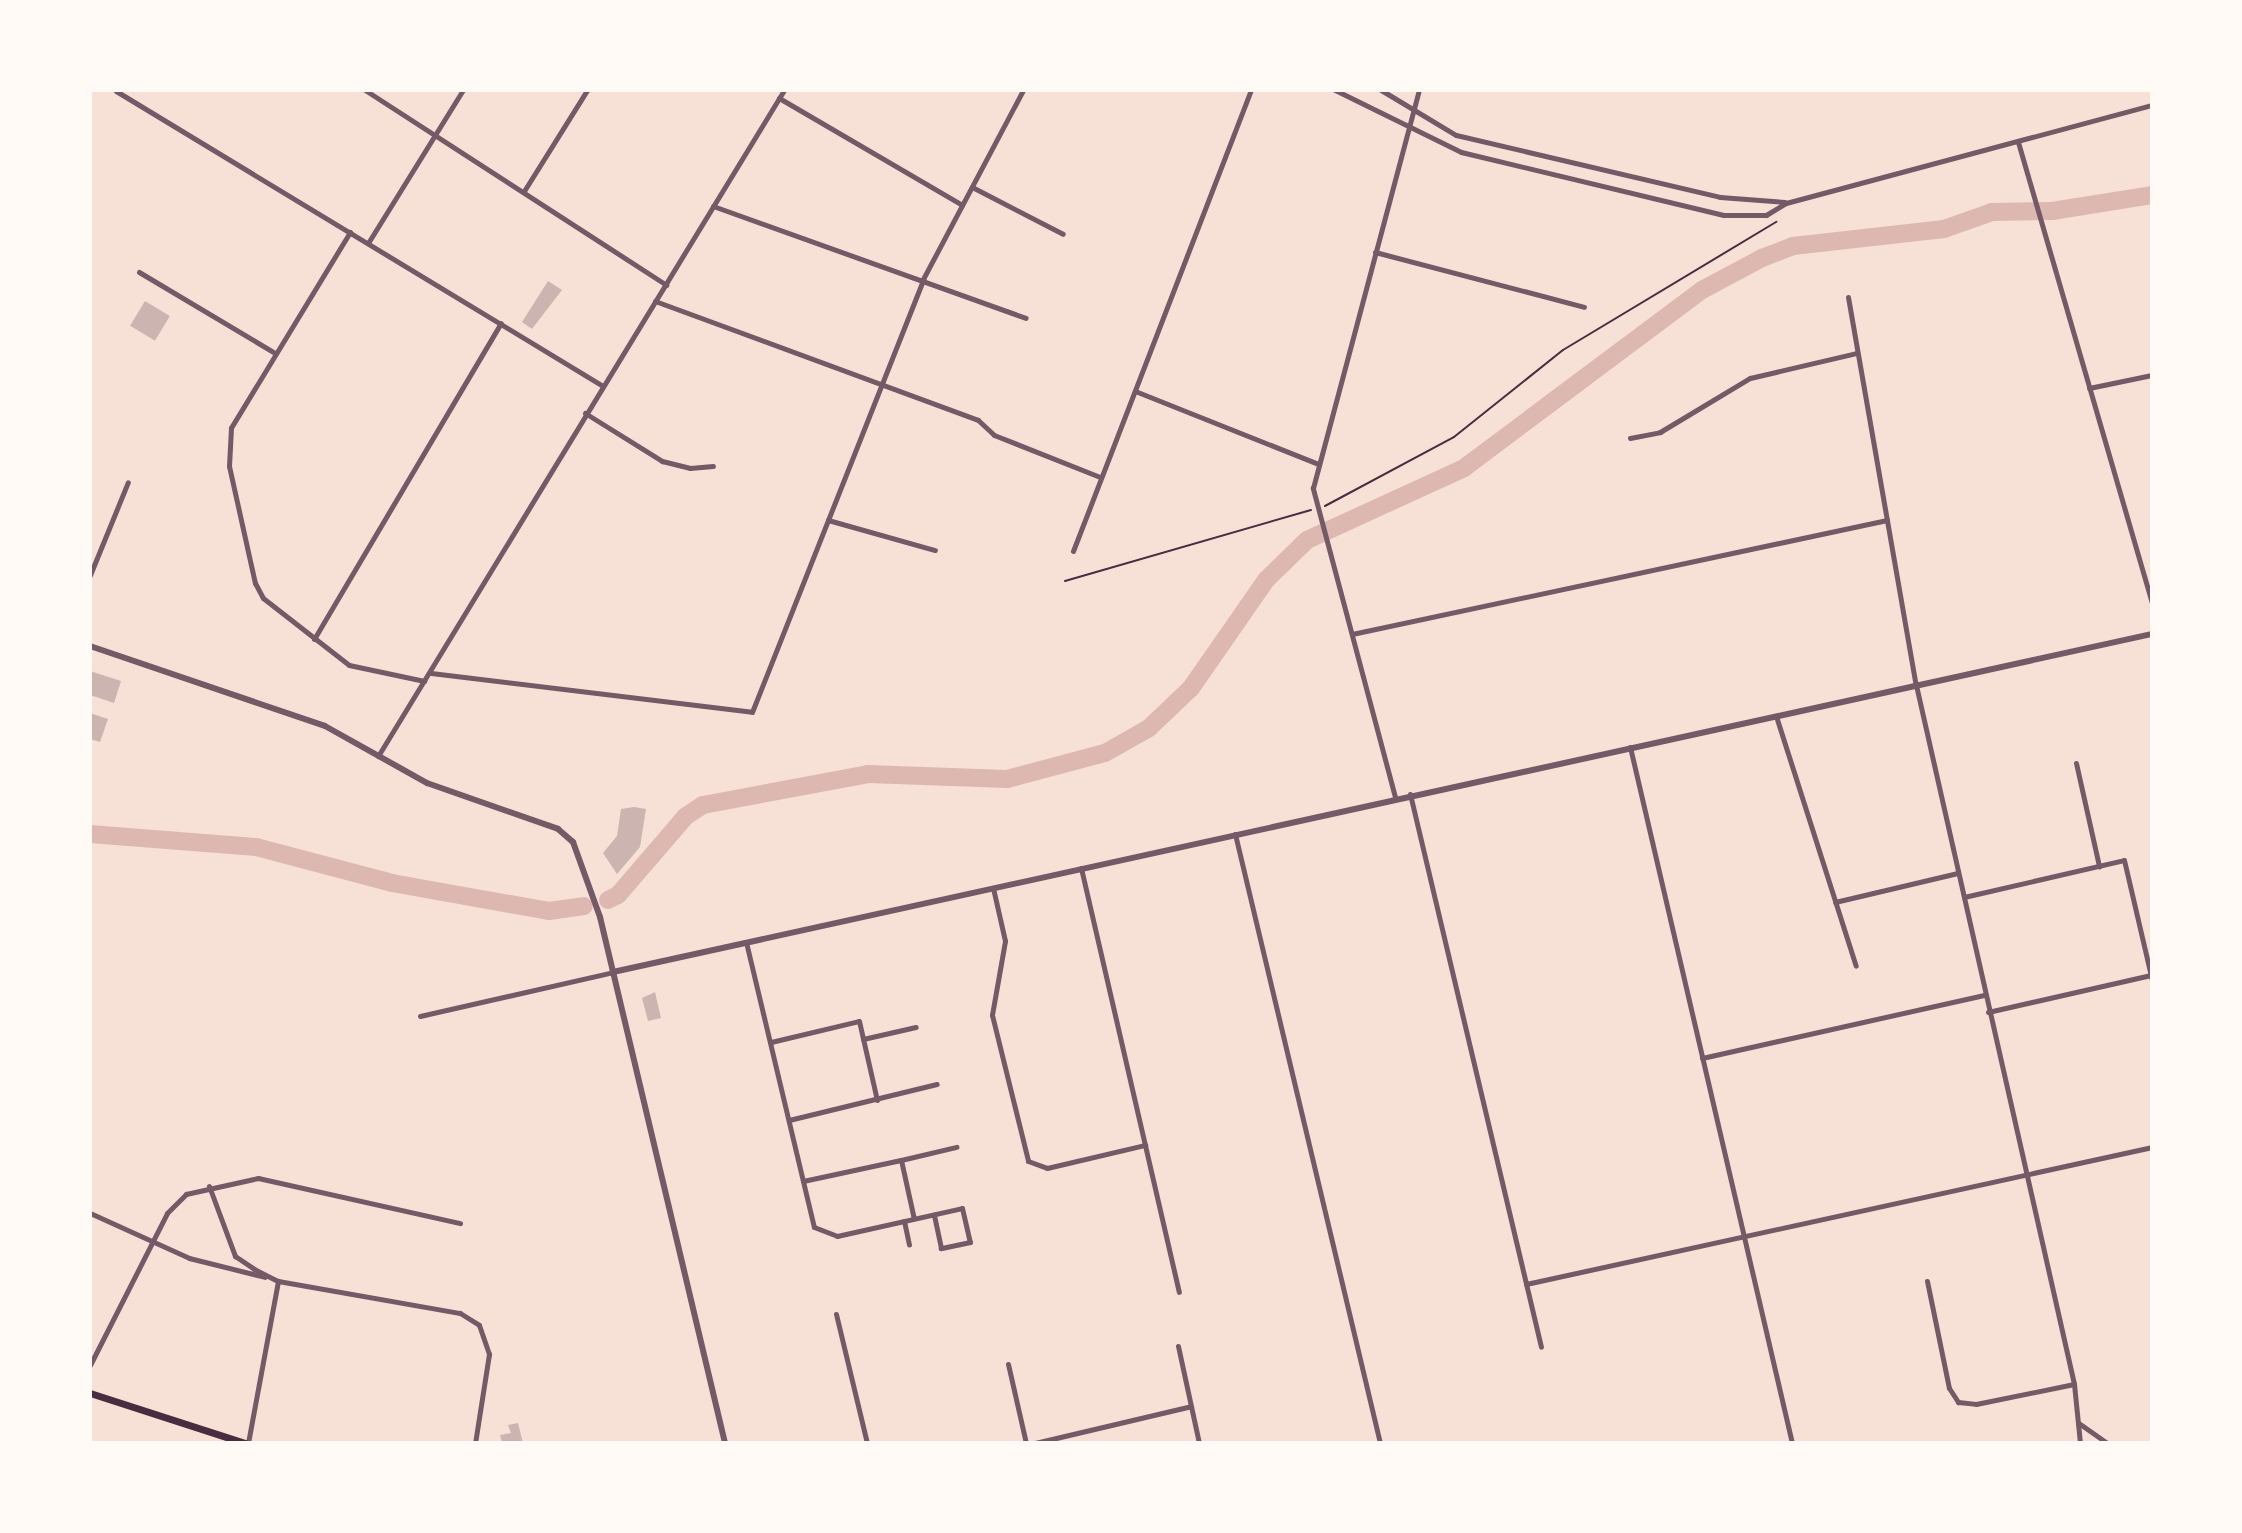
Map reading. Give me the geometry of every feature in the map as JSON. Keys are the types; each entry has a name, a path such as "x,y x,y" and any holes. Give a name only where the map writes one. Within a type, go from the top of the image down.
{"main road":[{"path":"90,1393 247,1443"}],"street":[{"path":"365,90 666,285"},
{"path":"368,243 463,90"},
{"path":"524,191 587,90"},
{"path":"378,756 784,90"},
{"path":"431,673 666,705 752,712 923,279 1023,90"},
{"path":"1073,551 1251,90"},
{"path":"1335,90 1461,152 1724,215 1766,215 1786,203 2152,105"},
{"path":"1381,90 1456,135 1720,197 1786,203"},
{"path":"1395,797 1325,545 1313,488 1316,463 1419,90"},
{"path":"116,91 603,386"},
{"path":"779,98 962,205"},
{"path":"2018,142 2152,604"},
{"path":"972,187 1063,234"},
{"path":"713,206 1026,318"},
{"path":"350,232 231,428 229,466 255,583 275,610 366,671 425,681"},
{"path":"1375,252 1584,307"},
{"path":"139,272 275,353"},
{"path":"1848,297 1916,685 2074,1384 2080,1443"},
{"path":"655,301 978,420 994,435 1100,477"},
{"path":"314,639 501,323"},
{"path":"1630,438 1660,432 1742,380 1857,353"},
{"path":"2089,388 2152,375"},
{"path":"1135,391 1316,463"},
{"path":"585,413 662,461 690,468 713,466"},
{"path":"90,575 128,482"},
{"path":"828,520 935,550"},
{"path":"1352,634 1887,520"},
{"path":"420,1016 1395,797 2152,634"},
{"path":"90,646 325,726 462,798 558,829 573,842 600,917 725,1443"},
{"path":"1776,715 1856,966"},
{"path":"1630,746 1792,1443"},
{"path":"2076,763 2099,866"},
{"path":"1410,794 1541,1347"},
{"path":"1234,833 1380,1443"},
{"path":"1964,897 2124,860 2152,977 1988,1012"},
{"path":"1080,867 1179,1292"},
{"path":"1835,902 1958,873"},
{"path":"993,887 1005,941 992,1015 1028,1161 1035,1167 1145,1145"},
{"path":"746,942 814,1227 837,1236 962,1208 970,1242 941,1248 934,1215"},
{"path":"1702,1058 1984,995"},
{"path":"771,1042 859,1021 877,1100"},
{"path":"863,1039 916,1027"},
{"path":"789,1120 937,1084"},
{"path":"803,1181 956,1147"},
{"path":"1526,1284 2152,1147"},
{"path":"901,1160 914,1219"},
{"path":"90,1365 173,1203 209,1186 245,1178 460,1223"},
{"path":"209,1186 235,1256 278,1281"},
{"path":"90,1213 151,1244 278,1281 471,1318 489,1343 475,1443"},
{"path":"904,1221 909,1244"},
{"path":"247,1443 278,1281"},
{"path":"1927,1281 1949,1388 1958,1402 1976,1404 2074,1384"},
{"path":"836,1314 867,1443"},
{"path":"1178,1346 1199,1443"},
{"path":"1008,1364 1026,1443"},
{"path":"1035,1443 1191,1406"},
{"path":"2080,1424 2107,1443"}],"path":[{"path":"1332,503 1454,437 1563,350 1776,222"},
{"path":"1065,581 1304,512"}],"building":[{"path":"548,281 562,290 532,329 522,322"},
{"path":"145,301 170,316 155,341 130,326"},
{"path":"90,671 121,681 114,703 90,695"},
{"path":"90,713 108,719 100,742 90,739"},
{"path":"621,809 646,809 640,847 617,874 603,853 617,836"},
{"path":"655,992 661,1018 648,1021 642,998"},
{"path":"518,1423 523,1443 502,1443 500,1435 511,1433 508,1425"}],"waterway":[{"path":"608,900 618,895 686,816 703,805 868,774 1007,779 1105,753 1149,728 1191,688 1266,580 1307,540 1464,468 1702,290 1762,258 1793,246 1944,229 1992,212 2052,211 2152,195"},
{"path":"90,834 256,847 392,883 549,911 584,906"}]}
